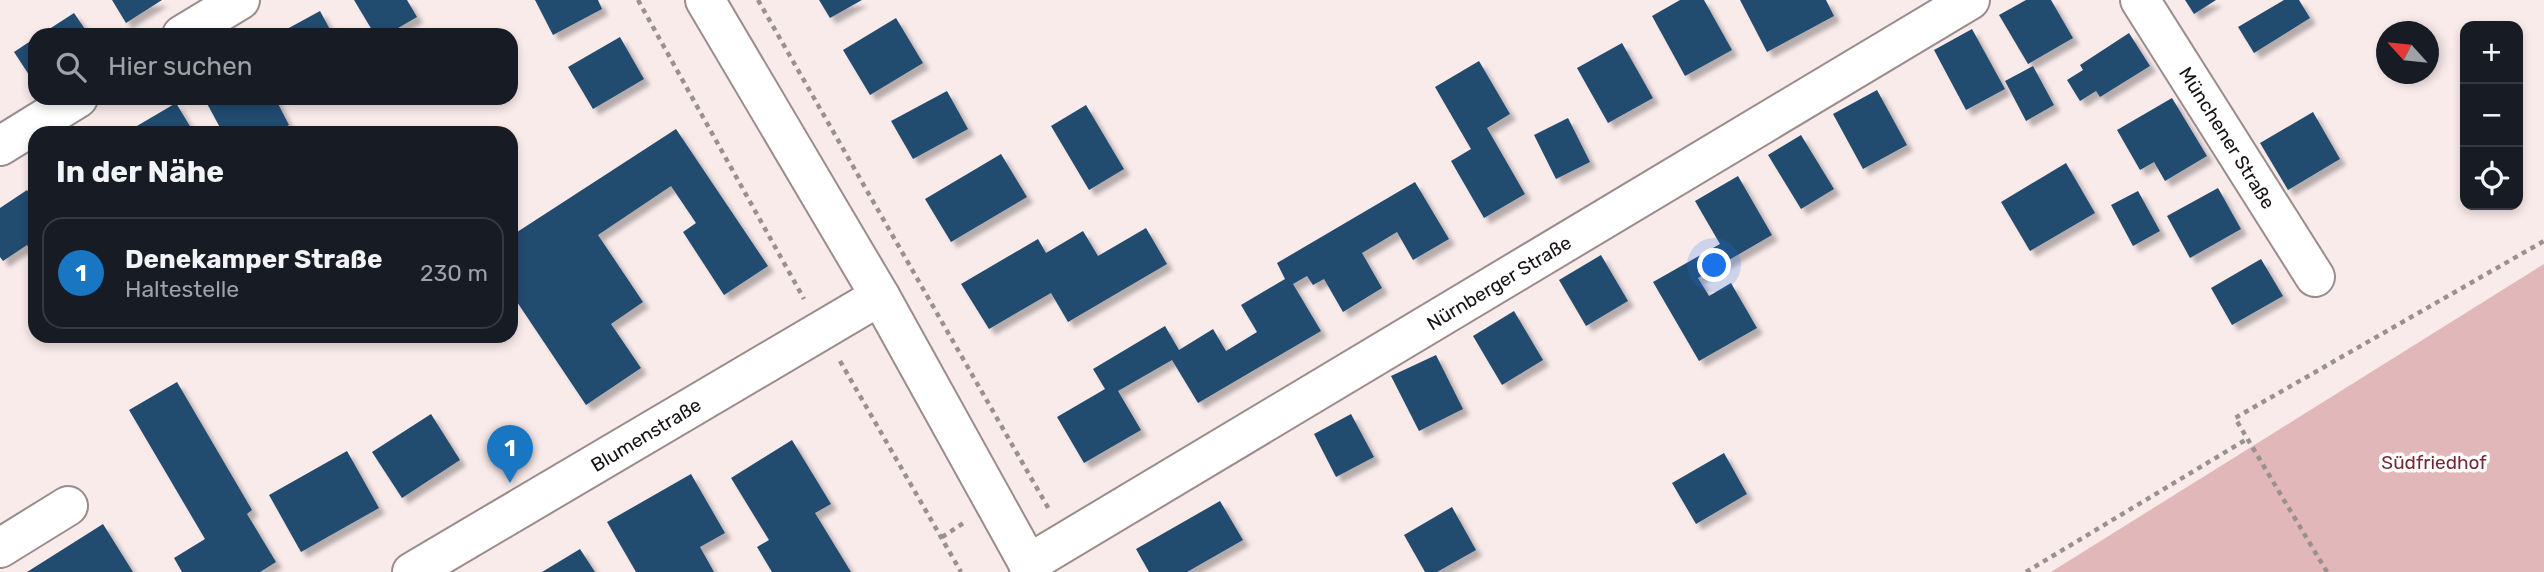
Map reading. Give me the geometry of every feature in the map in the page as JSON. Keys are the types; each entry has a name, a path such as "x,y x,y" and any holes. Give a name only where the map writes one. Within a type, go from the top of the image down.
{"street":[{"path":"194,28 240,0"},
{"path":"705,0 880,296 1030,568"},
{"name":"Nürnberger Straße","path":"1030,568 1970,0"},
{"name":"Münchener Straße","path":"2140,0 2315,277"},
{"path":"32,126 67,105"},
{"path":"0,146 28,129"},
{"name":"Blumenstraße","path":"411,572 880,296"},
{"path":"0,548 68,506"}],"path":[{"path":"638,0 961,572"},
{"path":"758,0 1030,476"},
{"path":"2327,572 2235,418 2544,241"},
{"path":"2026,572 2247,439"}],"green space":[{"name":"Südfriedhof","path":"2544,264 2544,572 2051,572"}],"building":[{"path":"112,0 162,0 126,23"},
{"path":"354,0 407,0 417,17 398,28 371,28"},
{"path":"535,0 598,0 602,9 553,35"},
{"path":"819,0 862,0 830,18"},
{"path":"1680,0 1704,0 1732,50 1685,76 1652,16"},
{"path":"1740,0 1826,0 1834,16 1767,52"},
{"path":"2026,0 2051,0 2073,38 2028,64 1999,15"},
{"path":"2185,0 2216,0 2194,14"},
{"path":"2284,0 2299,0 2310,18 2254,53 2238,27"},
{"path":"320,11 329,28 289,28"},
{"path":"74,13 84,28 51,28"},
{"path":"896,18 923,63 870,95 843,50"},
{"path":"1972,29 2005,89 1966,110 1934,50"},
{"path":"2129,33 2150,66 2100,97 2096,91 2080,101 2067,80 2083,70 2080,65"},
{"path":"620,37 644,79 593,109 568,67"},
{"path":"28,43 28,73 14,52"},
{"path":"1622,43 1653,98 1608,123 1577,68"},
{"path":"1479,61 1510,114 1487,128 1525,194 1484,218 1451,161 1471,149 1435,87"},
{"path":"2033,66 2054,105 2026,121 2005,81"},
{"path":"1877,90 1907,145 1863,169 1833,114"},
{"path":"947,91 968,129 913,159 891,121"},
{"path":"2172,98 2207,156 2165,181 2154,162 2140,170 2117,130"},
{"path":"173,105 177,105 190,126 137,126"},
{"path":"208,105 279,105 289,125 287,126 219,126"},
{"path":"1086,105 1124,169 1089,190 1051,126"},
{"path":"2313,112 2340,159 2288,190 2260,143"},
{"path":"1568,118 1590,162 1556,179 1534,135"},
{"path":"676,129 768,266 724,295 683,232 696,223 671,186 598,235 643,302 611,324 641,368 586,405 518,303 518,231"},
{"path":"1801,135 1834,189 1801,209 1768,155"},
{"path":"1001,154 1027,197 951,242 925,199"},
{"path":"2066,163 2095,213 2030,251 2001,202"},
{"path":"1738,176 1772,235 1698,278 1709,296 1731,283 1757,328 1699,361 1653,282 1720,244 1695,201"},
{"path":"1415,182 1449,239 1413,260 1397,232 1362,253 1382,288 1343,312 1324,279 1313,285 1307,276 1293,284 1321,331 1198,403 1172,360 1118,391 1141,430 1084,463 1057,417 1105,389 1093,369 1165,326 1179,350 1213,329 1226,351 1257,332 1241,305 1285,279 1277,263"},
{"path":"2218,188 2241,229 2190,258 2167,216"},
{"path":"2138,191 2160,231 2133,246 2111,205"},
{"path":"28,192 28,247 3,261 0,257 0,208"},
{"path":"1146,228 1167,264 1068,322 1051,293 989,329 961,284 1038,239 1046,253 1083,231 1098,256"},
{"path":"1601,255 1628,301 1586,326 1559,280"},
{"path":"2261,259 2283,296 2232,325 2211,288"},
{"path":"1514,311 1543,360 1502,385 1473,336"},
{"path":"1436,355 1463,409 1419,431 1391,376"},
{"path":"177,382 252,510 247,514 276,562 260,572 182,572 174,558 205,539 129,410"},
{"path":"431,414 460,460 402,498 372,452"},
{"path":"1351,414 1374,457 1336,477 1314,434"},
{"path":"792,440 831,504 815,513 851,572 772,572 757,547 769,540 731,478"},
{"path":"347,451 379,508 301,552 269,495"},
{"path":"1724,453 1747,494 1696,524 1672,483"},
{"path":"691,474 725,533 700,547 714,572 636,572 607,522"},
{"path":"1220,501 1243,540 1187,572 1149,572 1136,549"},
{"path":"1452,507 1476,550 1437,572 1425,572 1404,535"},
{"path":"103,524 133,572 27,572"},
{"path":"580,549 595,572 542,572"}],"place":[{"name":"Denekamper Straße","path":"510,483"}]}
